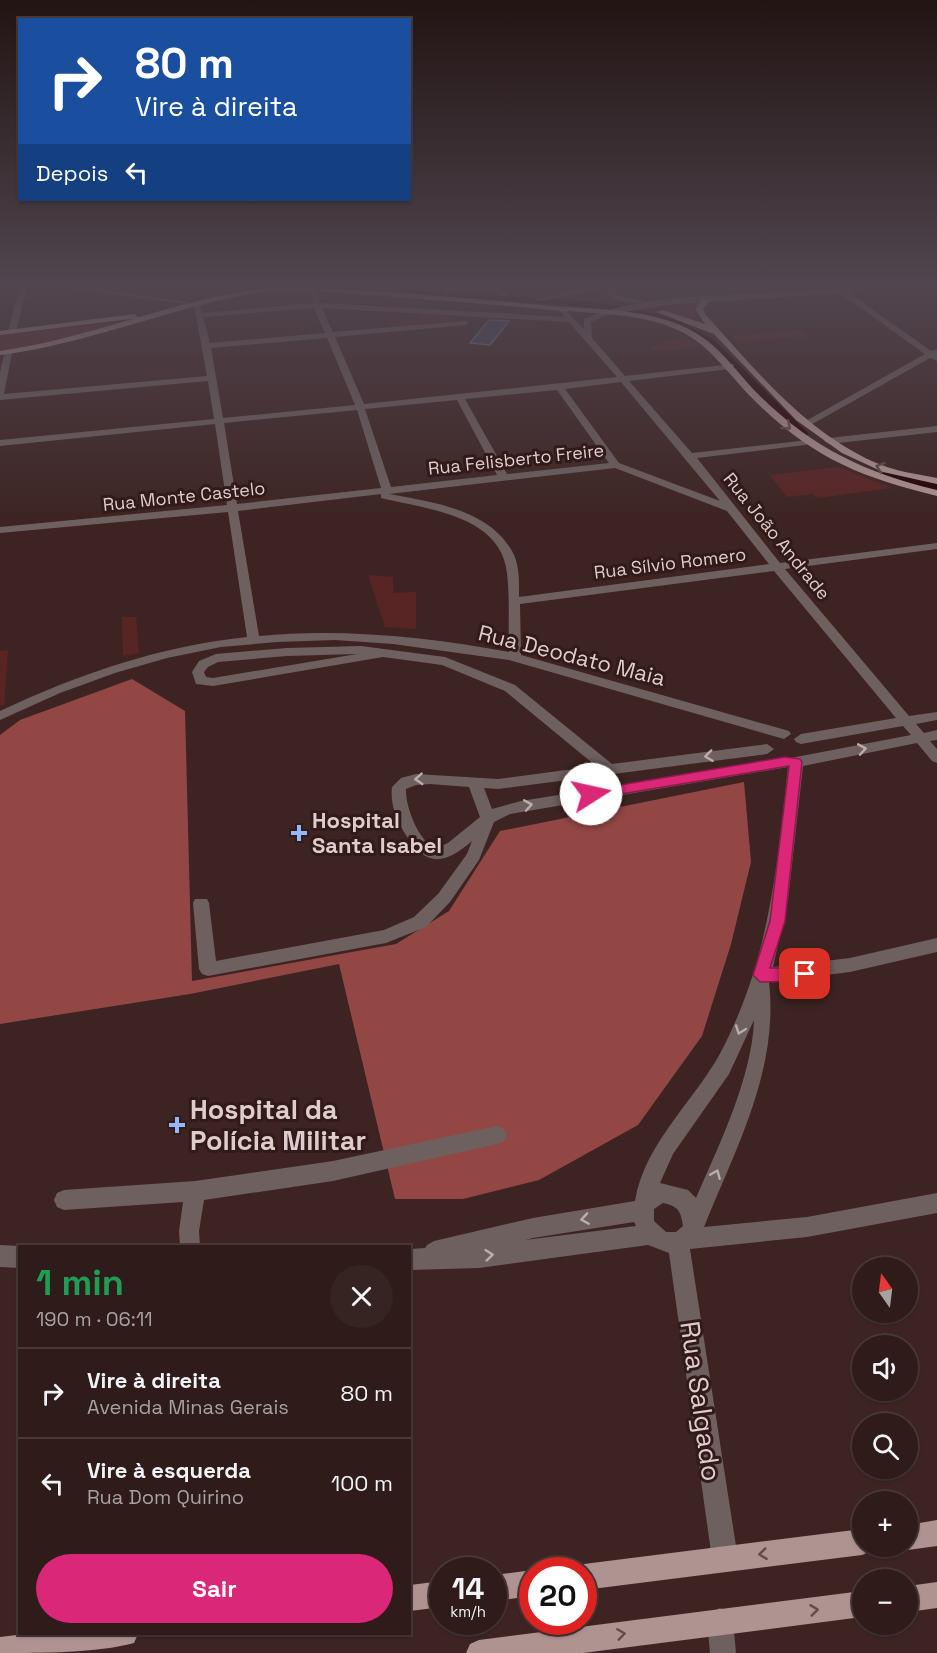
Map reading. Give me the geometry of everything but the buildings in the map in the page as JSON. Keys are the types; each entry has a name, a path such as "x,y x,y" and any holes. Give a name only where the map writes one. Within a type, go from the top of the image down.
{"main road":[{"path":"749,365 777,396 829,441 869,463 937,482"},
{"path":"730,366 752,394 805,442 836,461 868,475 937,493"},
{"path":"918,1536 937,1533"},
{"path":"597,1575 852,1543"},
{"path":"918,1598 937,1595"},
{"path":"411,1598 429,1596"},
{"path":"480,1653 852,1605"},
{"path":"0,1650 117,1635"}],"street":[{"path":"3,365 0,395 211,378"},
{"path":"209,365 253,638"},
{"path":"343,365 360,406 387,491"},
{"name":"Rua João Andrade","path":"613,365 690,456 777,567 937,758"},
{"path":"807,424 916,365"},
{"path":"0,443 559,387 730,366"},
{"path":"559,387 616,465"},
{"path":"459,396 503,477"},
{"path":"829,441 937,429"},
{"path":"690,456 805,442"},
{"name":"Rua Felisberto Freire","path":"371,493 616,465 729,508"},
{"path":"371,493 460,515 502,543 511,561 515,601 515,658"},
{"name":"Rua Monte Castelo","path":"0,530 371,493"},
{"name":"Rua Sílvio Romero","path":"515,601 937,546"},
{"name":"Rua Deodato Maia","path":"0,716 121,666 193,648 253,638 372,638 421,643 515,658 801,739"},
{"path":"380,654 213,682 201,681 198,672 204,664 216,658 287,652 361,650 445,661 510,688 609,769"},
{"path":"801,739 937,716"},
{"path":"767,749 769,738 784,734"},
{"path":"767,749 476,785 412,778 399,787 400,805 405,820 419,842 432,853 442,852 463,840 488,818 521,806 937,735"},
{"path":"767,749 774,757 795,761 808,756 809,747 801,739"},
{"path":"795,761 777,921 760,975 733,1050 715,1082 652,1172 643,1218 651,1234 664,1242 686,1236 807,1227 937,1203"},
{"path":"201,903 208,969 386,936 420,922 444,898 474,856 488,818 476,785"},
{"path":"760,975 827,971 937,945"},
{"path":"686,1236 721,1162 758,1055 764,1010 760,975"},
{"path":"64,1200 195,1191 349,1168 497,1135"},
{"path":"190,1245 195,1191"},
{"path":"411,1258 533,1228 644,1206 660,1192 681,1197 691,1208 686,1236"},
{"path":"411,1258 479,1257 651,1234"},
{"name":"Rua Salgado","path":"686,1236 725,1559"},
{"path":"0,1256 18,1257"},
{"path":"720,1621 723,1653"}],"shaded area":[{"path":"839,467 892,488 818,498 812,494 787,497 770,475"},
{"path":"368,575 393,577 393,593 416,592 416,629 385,627"},
{"path":"122,617 136,617 139,653 123,656"},
{"path":"8,650 4,705 0,705 0,651"},
{"path":"132,679 185,711 192,981 396,944 449,911 500,831 744,782 751,862 731,944 702,1036 638,1125 539,1180 463,1199 395,1199 339,964 190,994 0,1024 0,735 20,720"}],"waterway":[{"path":"735,365 803,434"},
{"path":"884,476 937,488"}],"place":[{"name":"Hospital Santa Isabel","path":"299,833"},
{"name":"Hospital da Polícia Militar","path":"177,1125"}],"route":[{"path":"591,794 796,762 777,921 760,975 805,974"}]}
